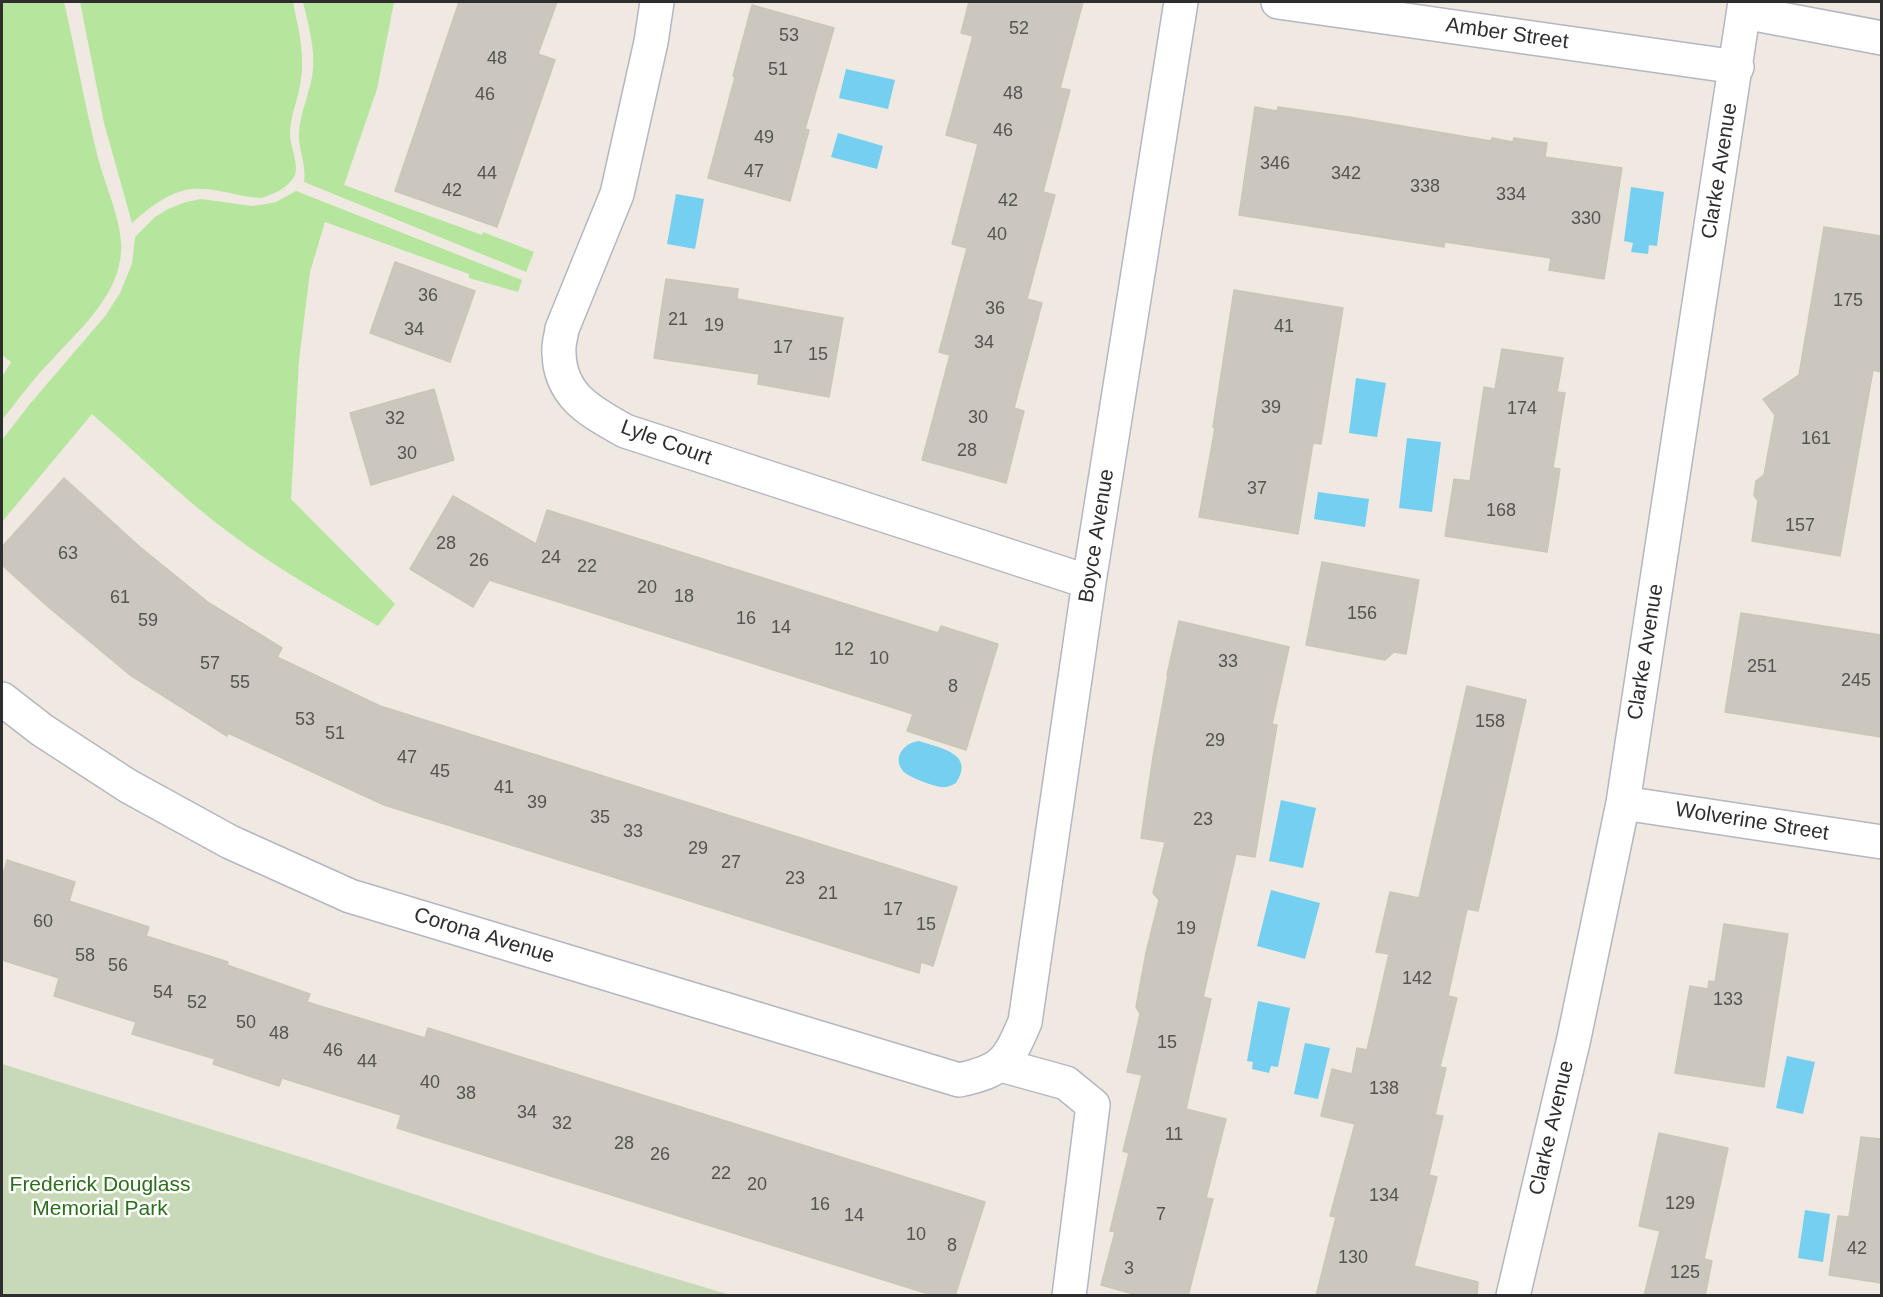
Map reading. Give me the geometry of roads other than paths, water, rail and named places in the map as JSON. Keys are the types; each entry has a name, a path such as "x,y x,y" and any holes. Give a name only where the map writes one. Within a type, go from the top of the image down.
{"street":[{"name":"Lyle Court","path":"657,2 651,42 617,194 562,329 559,353 564,381 582,405 625,431 1089,582"},
{"name":"Boyce Avenue","path":"1001,1065 1015,1047 1025,1022 1089,582 1181,2"},
{"name":"Amber Street","path":"1278,2 1737,67"},
{"name":"Clarke Avenue","path":"1513,1296 1574,1038 1623,802 1745,7"},
{"path":"1745,7 1881,38"},
{"name":"Corona Avenue","path":"2,699 42,730 129,786 230,842 350,896 959,1080 982,1075 1001,1065"},
{"name":"Wolverine Street","path":"1623,802 1881,842"},
{"path":"1001,1065 1066,1083 1093,1105 1069,1296"}],"water":[{"path":"846,69 895,80 888,109 839,98"},
{"path":"838,133 883,146 877,169 831,157"},
{"path":"1631,187 1664,192 1657,246 1649,245 1648,254 1631,252 1633,243 1624,241"},
{"path":"676,194 704,199 695,249 667,244"},
{"path":"1356,378 1386,383 1377,437 1349,433"},
{"path":"1407,438 1441,442 1432,512 1399,508"},
{"path":"1318,492 1369,499 1365,527 1314,519"},
{"path":"919,741 945,749 958,758 961,773 956,783 939,787 916,779 903,771 899,761 901,752 904,748"},
{"path":"1281,800 1316,808 1303,868 1269,861"},
{"path":"1271,890 1320,903 1305,959 1257,946"},
{"path":"1258,1001 1290,1008 1278,1067 1271,1066 1269,1073 1252,1069 1253,1062 1247,1061"},
{"path":"1305,1043 1330,1048 1318,1099 1294,1094"},
{"path":"1787,1056 1815,1062 1803,1114 1776,1108"},
{"path":"1805,1210 1830,1214 1823,1262 1798,1258"}],"park label":[{"name":"Frederick Douglass Memorial Park","path":"100,1197"}]}
